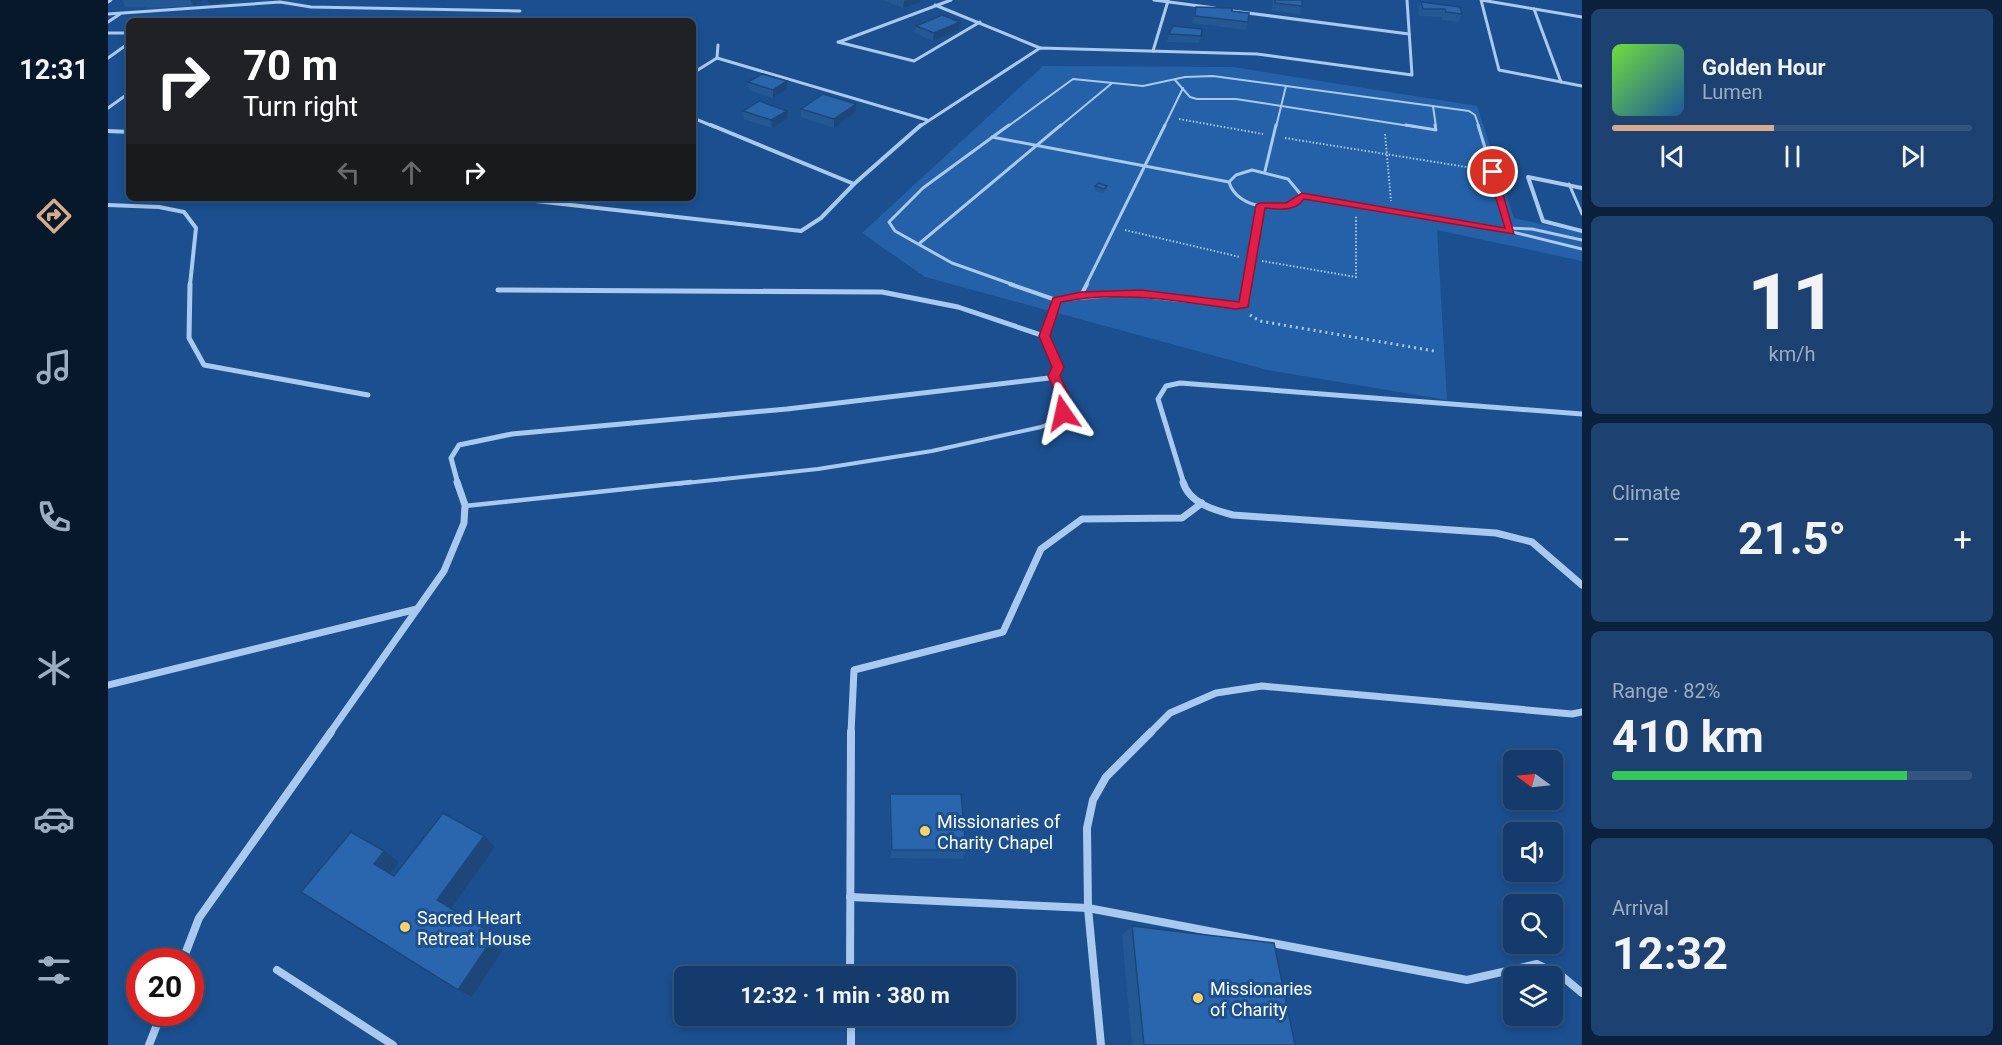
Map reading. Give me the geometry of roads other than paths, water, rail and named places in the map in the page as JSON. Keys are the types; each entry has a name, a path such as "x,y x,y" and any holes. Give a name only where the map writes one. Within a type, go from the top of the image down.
{"street":[{"path":"951,0 838,42 914,61 980,22"},
{"path":"1154,0 1409,34"},
{"path":"935,5 1040,48 1257,54 1412,75 1407,0"},
{"path":"1582,17 1481,0 1499,70 1582,86"},
{"path":"1153,51 1168,1"},
{"path":"108,14 280,2 311,7 520,11"},
{"path":"1534,9 1561,82"},
{"path":"108,22 121,14"},
{"path":"108,33 126,33"},
{"path":"108,58 126,45"},
{"path":"717,58 718,45"},
{"path":"536,201 801,231 821,219 854,184 927,120 1040,48"},
{"path":"696,71 717,58 927,120"},
{"path":"108,108 126,95"},
{"path":"696,119 854,184"},
{"path":"108,131 126,132"},
{"path":"1582,188 1528,177 1543,221 1582,231"},
{"path":"108,204 159,207 184,212 196,228 190,288 189,338 204,365 368,395"},
{"path":"187,948 199,918 444,571 461,538 465,506 450,458 453,449 465,443 512,434 787,409 1054,376 1058,367 1044,336 958,307 882,292 498,290"},
{"path":"1582,414 1180,383 1166,386 1158,399 1186,492 1212,510 1233,515 1496,534 1532,542 1582,585"},
{"path":"850,966 849,778 854,670 1003,632 1041,549 1082,519 1182,518 1202,503"},
{"path":"108,686 417,609"},
{"path":"1101,1045 1088,908 1087,828 1099,788 1115,768 1170,713 1216,693 1262,686 1572,714 1582,712"},
{"path":"850,897 1088,908 1467,980 1488,978 1530,962 1554,969 1582,993"},
{"path":"277,970 393,1045"},
{"path":"149,1045 156,1026"},
{"path":"850,1026 851,1045"}],"lane":[{"path":"1260,205 1246,302 1241,306 1155,294 1081,295 1056,300 952,263 891,228 891,219 923,188 1069,80 1143,86 1213,76 1469,111 1475,115 1510,230"},
{"path":"1175,80 1190,97 1197,99 1236,99 1436,130 1433,106"},
{"path":"920,243 1112,84"},
{"path":"1265,171 1286,86"},
{"path":"1081,295 1183,88"},
{"path":"992,137 1229,182 1237,195 1260,205 1287,206 1297,202 1302,196"},
{"path":"1229,182 1240,172 1265,171 1292,180 1300,188 1302,196"},
{"path":"1569,184 1582,214"},
{"path":"1302,196 1510,230 1582,249"},
{"path":"1510,230 1532,229 1582,240"},
{"path":"1044,336 1056,300"},
{"path":"465,506 818,469 932,451 1041,427 1053,422 1063,413 1064,398 1054,376"}],"place":[{"name":"Missionaries of Charity Chapel","path":"925,831"},
{"name":"Sacred Heart Retreat House","path":"405,927"},
{"name":"Missionaries of Charity","path":"1198,998"}]}
